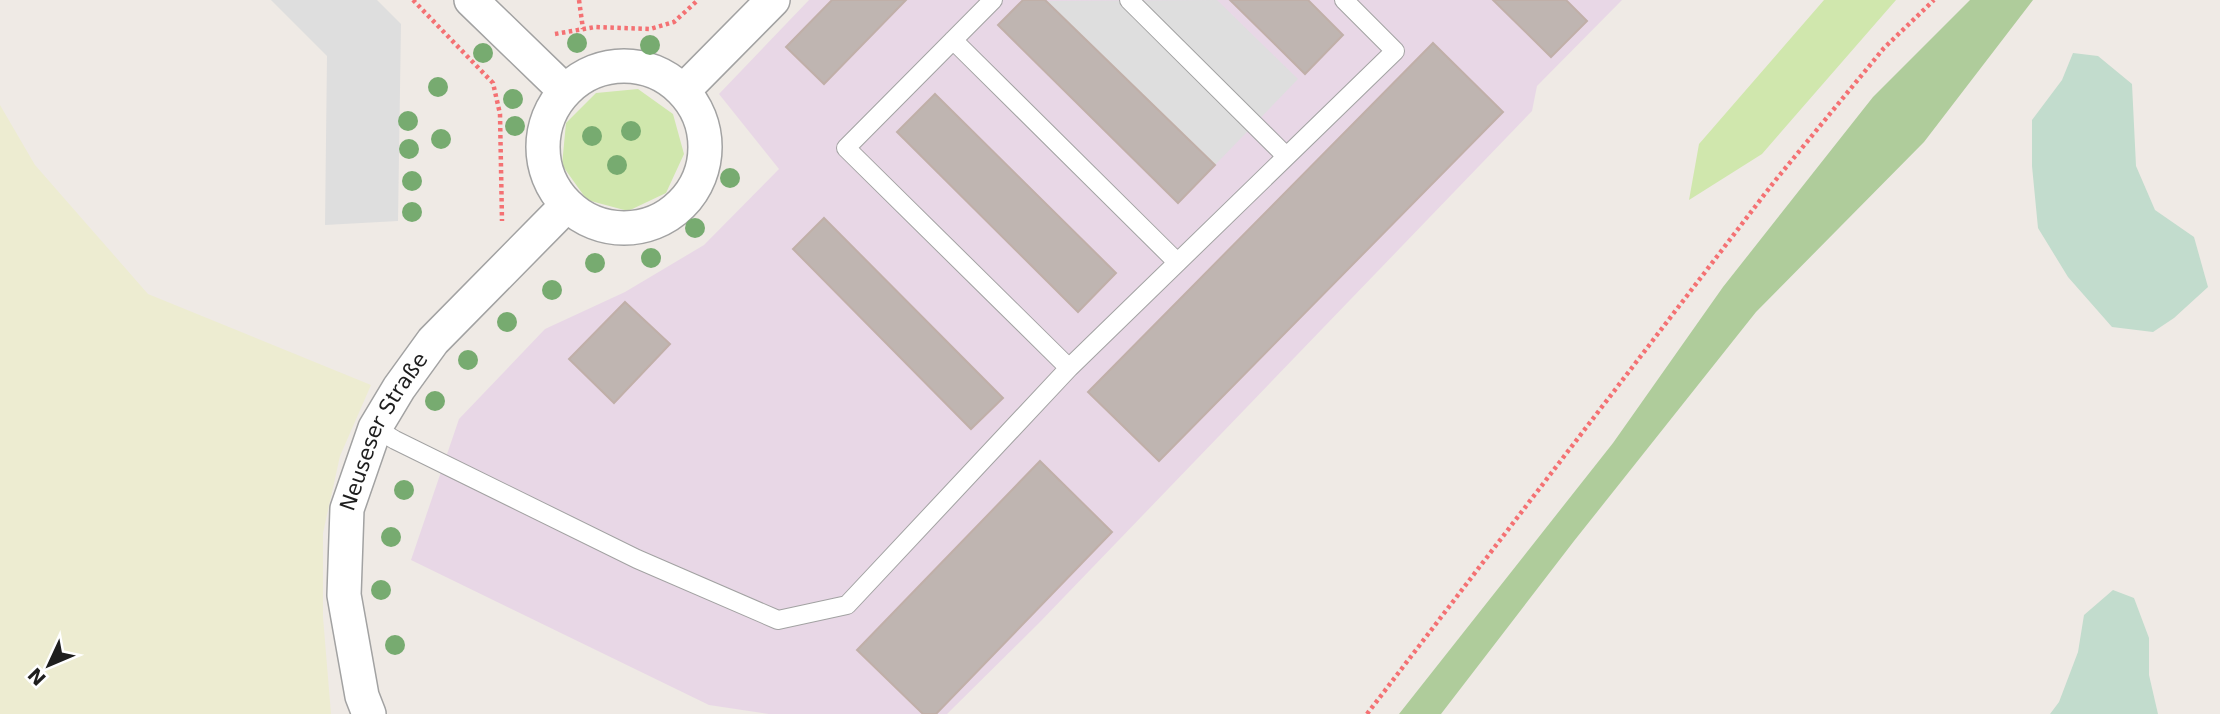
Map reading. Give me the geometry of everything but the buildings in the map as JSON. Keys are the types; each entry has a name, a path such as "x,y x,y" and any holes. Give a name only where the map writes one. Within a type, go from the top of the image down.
{"street":[{"path":"471,0 564,89"},
{"path":"684,90 774,0"},
{"path":"618,64 654,70 684,90 702,121 706,158 694,192 668,217 633,229 597,225 566,206 545,169 544,127 564,89 590,71 618,64"},
{"name":"Neuseser Straße","path":"369,714 362,696 344,595 347,509 375,428 399,388 433,341 566,206"}],"lane":[{"path":"993,0 846,148 1069,368"},
{"path":"1129,0 1286,156"},
{"path":"375,428 637,559 778,621 847,605 1069,368 1395,51 1344,0"},
{"path":"953,40 1177,262"}],"path":[{"path":"413,0 493,83 500,114 502,221"},
{"path":"579,0 583,29"},
{"path":"493,83 543,36 595,27 650,29 674,22 698,0"},
{"path":"1367,714 1774,182 1884,48 1934,0"}],"shaded area":[{"path":"271,0 377,0 401,24 398,221 325,225 327,56"},
{"path":"809,0 1622,0 1537,86 1532,111 1039,623 947,714 769,714 709,705 411,560 459,419 545,329 625,292 704,245 779,169 719,94"},
{"path":"1217,0 1298,79 1215,165 1046,1"}],"green space":[{"path":"1824,0 1896,0 1762,154 1689,200 1699,144"},
{"path":"1970,0 2033,0 1924,142 1756,312 1441,714 1399,714 1613,443 1723,287 1873,97"},
{"path":"2073,53 2098,56 2132,84 2136,166 2155,210 2194,237 2208,287 2174,318 2153,332 2112,327 2068,277 2038,228 2032,166 2032,120 2062,80"},
{"path":"638,89 673,114 684,154 666,193 628,211 587,200 562,165 566,123 596,93"},
{"path":"0,105 35,165 148,294 371,385 340,456 323,533 323,617 331,714 0,714"},
{"path":"2113,590 2134,598 2149,638 2149,675 2158,714 2050,714 2059,702 2078,652 2084,615"}]}
